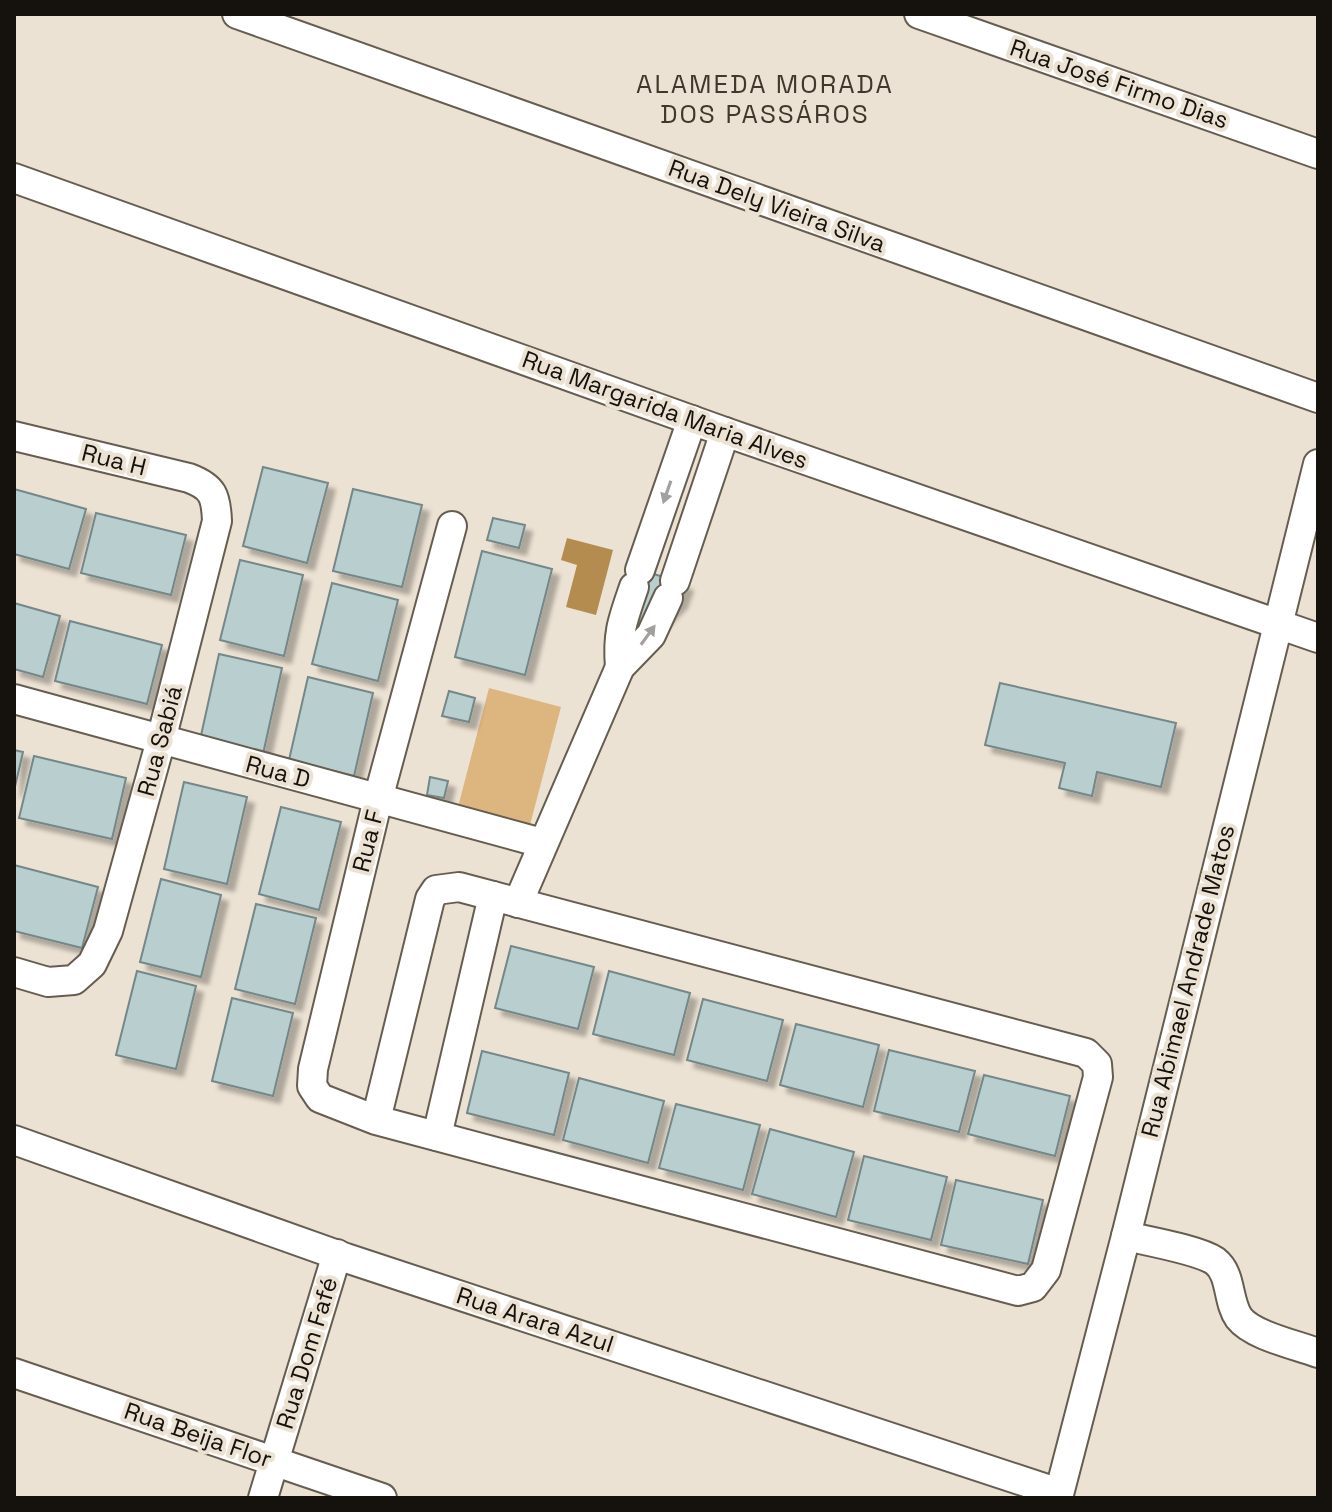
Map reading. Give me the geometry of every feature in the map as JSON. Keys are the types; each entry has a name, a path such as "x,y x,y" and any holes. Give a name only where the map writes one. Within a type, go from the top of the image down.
{"street":[{"name":"Rua Dely Vieira Silva","path":"237,14 1318,398"},
{"name":"Rua José Firmo Dias","path":"919,14 1318,154"},
{"name":"Rua Margarida Maria Alves","path":"14,178 725,432 1318,638"},
{"path":"620,667 618,642 622,622 692,420"},
{"path":"437,1136 505,899 542,843 620,667 651,635 673,585 725,432"},
{"name":"Rua H","path":"14,436 189,478 211,491"},
{"name":"Rua Abimael Andrade Matos","path":"1059,1496 1318,464"},
{"name":"Rua Sabiá","path":"14,972 48,982 74,980 92,964 108,931 217,521 211,491"},
{"name":"Rua F","path":"452,526 378,799 313,1069 312,1086 320,1098 376,1120 1018,1291 1033,1287 1046,1270 1098,1077 1097,1064 1086,1053 505,899"},
{"path":"653,532 688,543"},
{"path":"639,574 673,585"},
{"name":"Rua D","path":"14,699 542,843"},
{"path":"376,1120 430,899 436,890 459,887 505,899"},
{"name":"Rua Arara Azul","path":"14,1140 337,1254 1059,1496"},
{"path":"1126,1236 1191,1252 1215,1262 1225,1275 1239,1318 1256,1331 1318,1353"},
{"name":"Rua Dom Fafé","path":"263,1498 337,1254"},
{"name":"Rua Beija Flor","path":"14,1373 382,1498"}],"shaded area":[{"path":"567,538 613,550 596,615 566,607 577,565 561,560"},
{"path":"489,688 561,707 530,825 458,807"}],"building":[{"path":"263,467 328,483 307,563 243,546"},
{"path":"14,489 86,509 69,569 14,554"},
{"path":"353,489 422,505 402,587 333,571"},
{"path":"96,513 186,535 171,595 81,573"},
{"path":"493,518 525,525 519,548 487,540"},
{"path":"482,551 552,569 525,675 455,657"},
{"path":"240,560 303,575 284,656 220,640"},
{"path":"631,567 686,584 680,601 650,631 629,624"},
{"path":"332,583 398,600 378,681 312,664"},
{"path":"14,603 60,616 43,677 14,669"},
{"path":"70,621 162,645 147,704 55,681"},
{"path":"219,654 282,668 263,754 200,740"},
{"path":"308,677 373,693 354,776 289,760"},
{"path":"1000,683 1176,723 1161,787 1097,772 1092,796 1059,788 1065,763 985,745"},
{"path":"449,691 475,698 469,722 442,716"},
{"path":"14,750 23,752 14,791"},
{"path":"34,756 126,778 112,839 19,818"},
{"path":"430,777 448,781 444,798 427,795"},
{"path":"184,782 247,797 227,884 164,869"},
{"path":"281,807 341,822 319,910 259,894"},
{"path":"14,865 98,887 82,948 14,931"},
{"path":"161,879 221,895 201,977 140,962"},
{"path":"256,904 316,918 295,1004 235,989"},
{"path":"511,946 594,967 578,1029 495,1008"},
{"path":"137,971 196,986 176,1069 116,1055"},
{"path":"609,971 690,993 674,1055 593,1034"},
{"path":"232,998 293,1013 273,1096 212,1081"},
{"path":"703,999 783,1020 767,1081 687,1060"},
{"path":"796,1024 879,1045 863,1107 780,1085"},
{"path":"889,1050 975,1071 959,1132 874,1111"},
{"path":"482,1051 569,1073 554,1135 467,1113"},
{"path":"984,1075 1070,1096 1055,1156 968,1134"},
{"path":"579,1078 664,1101 648,1163 563,1140"},
{"path":"676,1104 760,1125 743,1190 659,1168"},
{"path":"770,1129 854,1152 836,1217 752,1194"},
{"path":"864,1156 947,1177 931,1240 848,1220"},
{"path":"956,1180 1043,1200 1028,1264 941,1245"}],"district":[{"name":"ALAMEDA MORADA DOS PASSÁROS","path":"765,99"}]}
